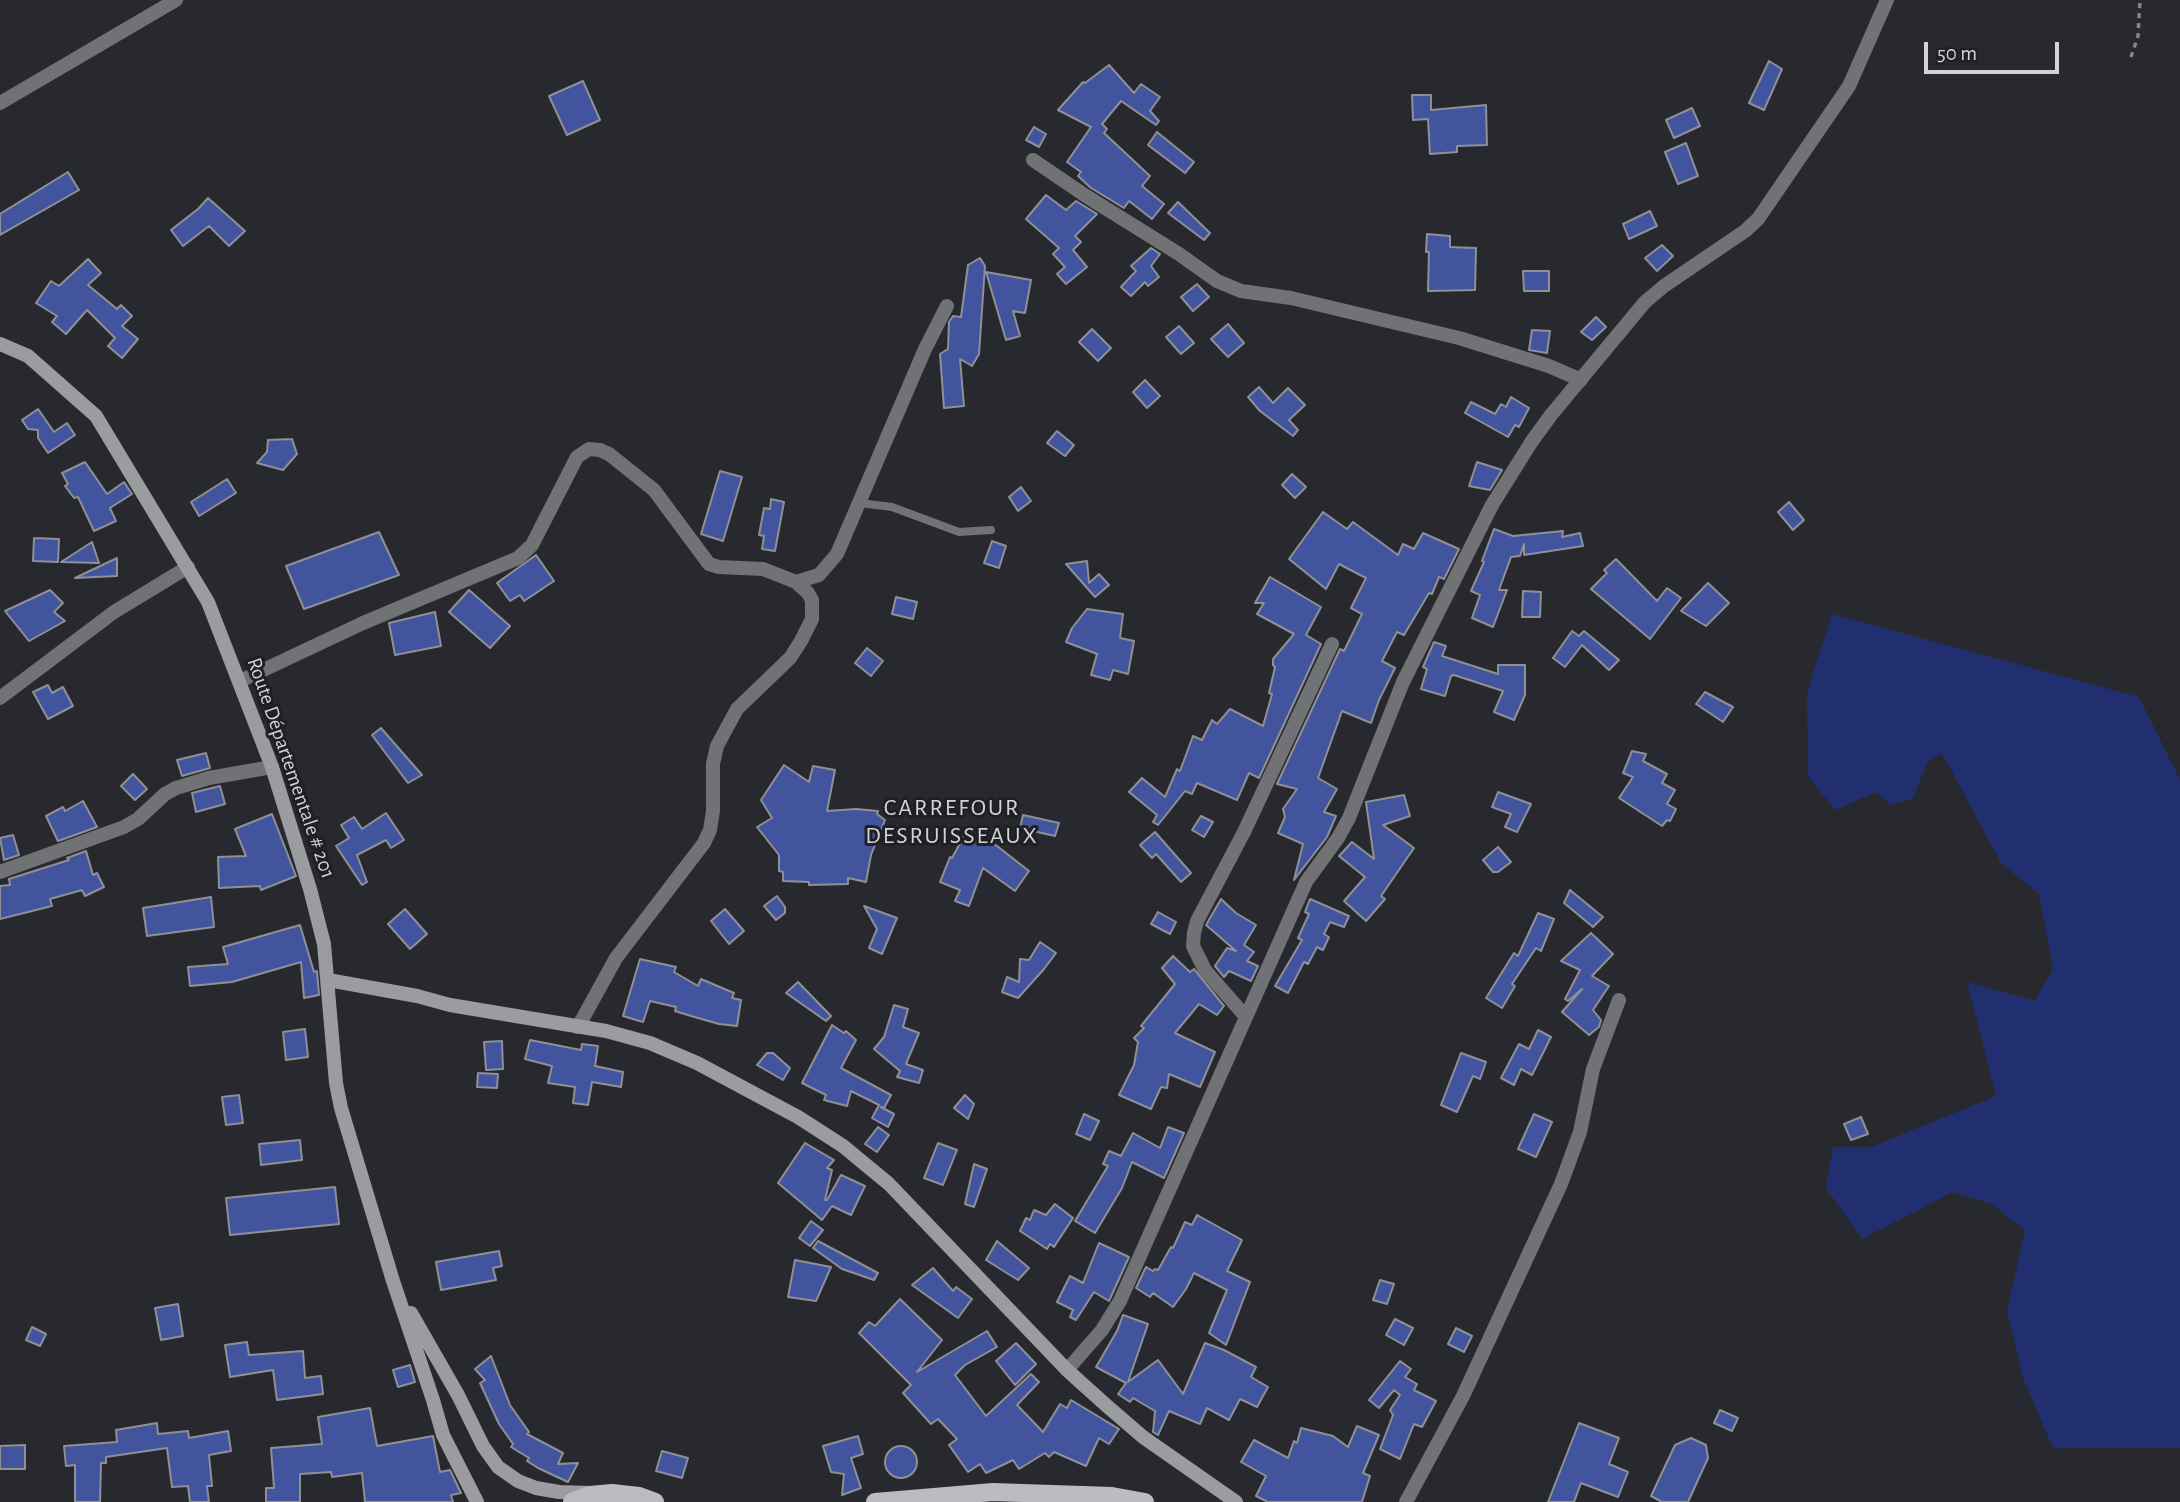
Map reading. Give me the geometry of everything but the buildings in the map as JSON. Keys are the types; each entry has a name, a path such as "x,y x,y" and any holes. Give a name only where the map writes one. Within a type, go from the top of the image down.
{"main road":[{"name":"Route Départementale # 201","path":"0,344 28,356 96,416 208,602 272,767 310,888 324,944 336,1083 393,1281 443,1435 477,1502"},
{"path":"328,980 417,996 450,1006 606,1031 650,1043 697,1063 798,1117 843,1146 889,1184 1067,1370 1143,1437 1236,1502"},
{"name":"Route Départementale # 201","path":"393,1281 458,1395 483,1446 498,1467 518,1481 545,1491 611,1493"},
{"path":"962,1502 993,1492"},
{"path":"875,1502 993,1492 1145,1502"},
{"path":"572,1502 611,1493 639,1496 655,1502"}],"street":[{"path":"0,103 176,0"},
{"path":"1067,1370 1102,1330 1120,1301 1306,882 1349,818 1404,682 1492,505 1532,441 1645,302 1758,219 1849,86 1886,0"},
{"path":"1034,160 1217,281 1241,291 1291,298 1459,338 1549,366 1581,380"},
{"path":"796,582 820,575 846,537 925,349 947,306"},
{"path":"240,681 363,623 518,558 536,538 577,457 589,449 608,454 654,490 709,564 719,567 761,568 796,582 812,600 812,618 790,658 737,709 717,746 713,764 713,811 710,830 704,843 616,958 578,1027"},
{"path":"0,698 114,612 188,567"},
{"path":"1246,1017 1205,970 1193,946 1194,933 1197,920 1244,832 1332,644"},
{"path":"0,872 124,827 176,788 209,778 272,767"},
{"path":"1406,1502 1463,1396 1561,1184 1580,1132 1593,1069 1619,1000"}],"lane":[{"path":"860,502 892,508 959,532 990,530"}],"path":[{"path":"2132,57 2138,36 2140,0"}],"shaded area":[{"path":"1832,614 2139,697 2180,780 2180,1448 2053,1448 2023,1378 2007,1310 2025,1231 1994,1205 1953,1192 1862,1239 1826,1188 1833,1147 1871,1147 1996,1096 1967,982 2035,1001 2053,968 2039,894 2001,863 1942,753 1927,763 1913,798 1891,805 1876,792 1835,810 1808,776 1807,693"}],"district":[{"name":"CARREFOUR DESRUISSEAUX","path":"952,822"}]}
